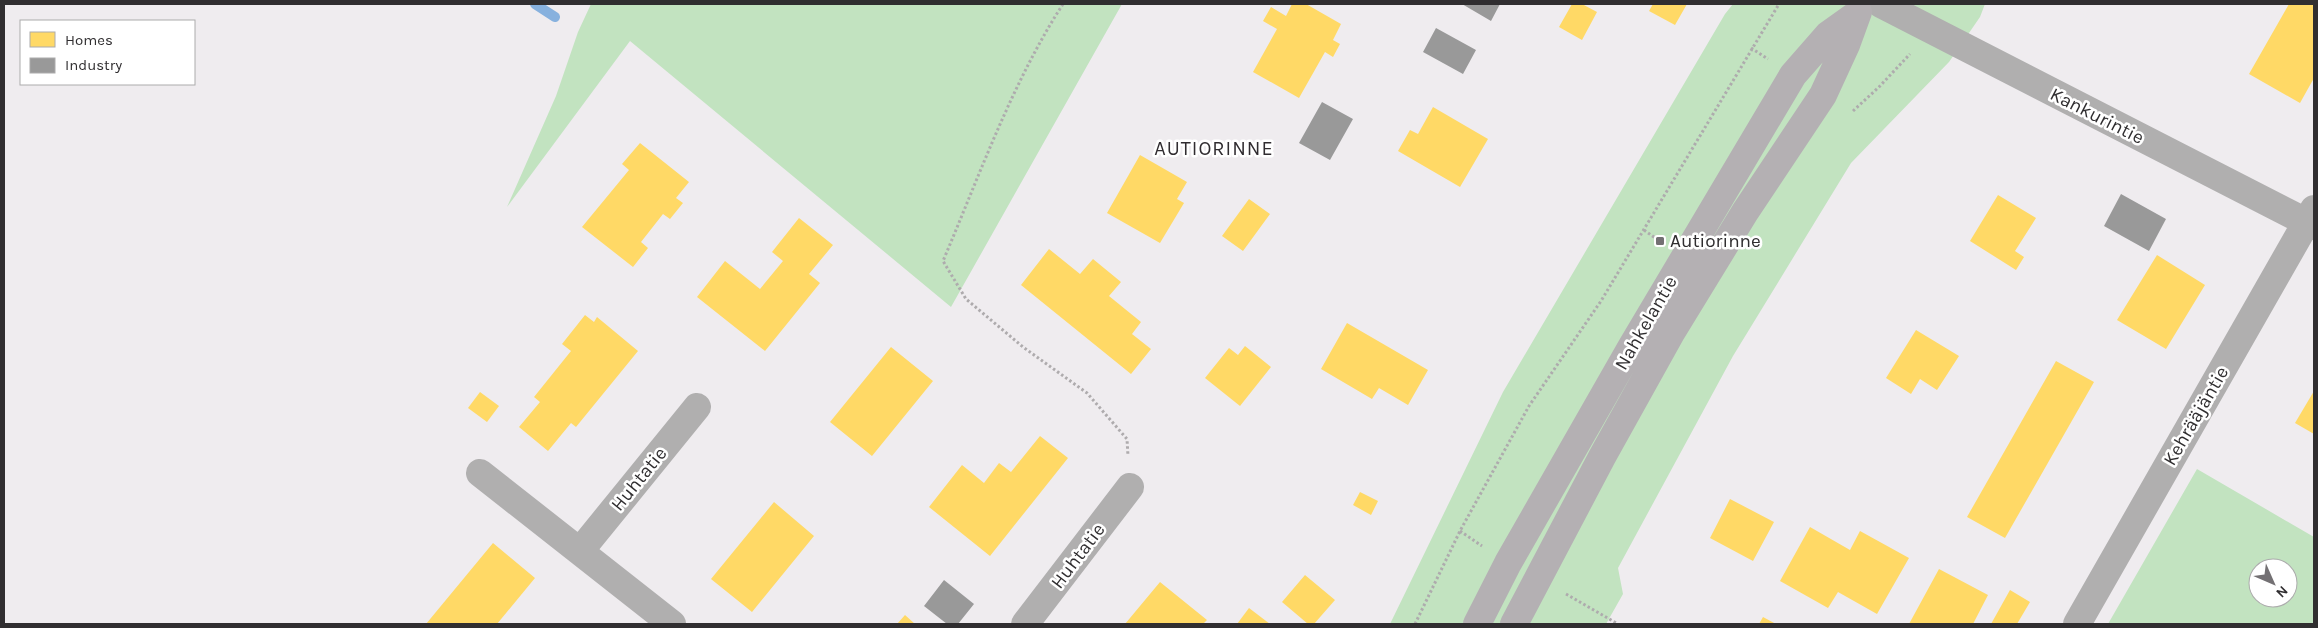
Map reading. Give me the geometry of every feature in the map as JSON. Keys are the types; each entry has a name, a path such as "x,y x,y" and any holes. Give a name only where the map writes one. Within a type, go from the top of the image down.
{"main road":[{"name":"Nahkelantie","path":"1477,624 1508,563 1632,346 1793,75 1828,35 1867,7"},
{"name":"Nahkelantie","path":"1514,624 1606,449 1671,333 1745,212 1823,95 1846,45 1867,7"}],"street":[{"name":"Kankurintie","path":"1867,7 1925,28 2312,219"},
{"name":"Kehrääjäntie","path":"2077,624 2312,219"},
{"name":"Huhtatie","path":"580,551 698,407"},
{"path":"480,473 672,624"},
{"name":"Huhtatie","path":"1025,624 1130,487"}],"path":[{"path":"1062,4 1049,24 1005,113 943,261 966,299 1023,347 1087,393 1127,439 1130,487"},
{"path":"1414,624 1460,531 1529,406 1601,301 1779,4"},
{"path":"1644,230 1660,241"}],"green space":[{"path":"591,4 1122,4 951,307 630,41 507,207 556,96 578,32"},
{"path":"1733,4 1985,4 1980,17 1949,62 1851,163 1733,356 1618,568 1623,594 1606,624 1390,624 1503,392 1725,14"},
{"path":"2197,469 2314,537 2314,624 2108,624"}],"building: Homes":[{"path":"1292,4 1306,4 1341,24 1333,40 1340,44 1333,57 1325,52 1299,98 1253,72 1277,29 1263,21 1271,7 1286,16"},
{"path":"1572,4 1582,4 1597,12 1582,40 1559,27"},
{"path":"1653,4 1687,4 1675,25 1649,11"},
{"path":"2289,4 2314,4 2314,78 2300,103 2249,74"},
{"path":"1433,107 1488,139 1460,187 1398,151 1410,130 1418,134"},
{"path":"640,143 689,182 676,198 683,203 670,219 663,214 641,242 648,248 633,267 582,227 629,170 622,164"},
{"path":"1140,155 1187,182 1177,199 1184,203 1160,243 1107,213"},
{"path":"1998,195 2036,218 2015,251 2024,257 2016,270 1970,241"},
{"path":"1249,199 1270,214 1243,251 1222,236"},
{"path":"799,218 833,245 809,274 820,283 765,351 697,297 725,261 760,289 783,261 772,252"},
{"path":"1049,249 1080,274 1093,259 1121,282 1109,296 1141,322 1132,334 1151,349 1131,374 1021,285"},
{"path":"2157,255 2205,285 2166,349 2117,320"},
{"path":"585,315 594,322 597,317 638,351 576,427 571,423 548,451 519,427 540,402 534,397 571,351 562,344"},
{"path":"1347,323 1428,370 1408,405 1379,388 1372,399 1321,369"},
{"path":"1916,330 1959,356 1937,390 1920,379 1911,394 1886,378"},
{"path":"1245,346 1271,367 1240,406 1205,378 1229,348 1238,355"},
{"path":"891,347 933,381 872,456 830,422"},
{"path":"2056,361 2094,382 2005,538 1967,517"},
{"path":"2314,391 2314,434 2295,423"},
{"path":"480,392 499,406 487,422 468,408"},
{"path":"1040,436 1068,458 990,556 929,507 962,465 984,483 999,463 1011,472"},
{"path":"1360,492 1378,501 1371,515 1353,505"},
{"path":"1730,499 1774,522 1753,561 1710,538"},
{"path":"774,502 814,536 752,612 711,579"},
{"path":"1810,527 1850,550 1860,531 1909,558 1877,614 1838,592 1828,608 1780,581"},
{"path":"493,543 535,578 497,624 426,624"},
{"path":"1939,569 1988,595 1973,624 1909,624"},
{"path":"1305,575 1335,600 1314,624 1308,624 1282,602"},
{"path":"1160,582 1207,620 1203,624 1125,624"},
{"path":"2010,590 2030,602 2017,624 1991,624"},
{"path":"1249,608 1270,624 1237,624"},
{"path":"905,615 915,624 897,624"},
{"path":"1763,617 1776,624 1759,624"}],"building: Industry":[{"path":"1462,4 1500,4 1491,21"},
{"path":"1436,28 1476,50 1463,74 1423,52"},
{"path":"1322,102 1353,119 1330,160 1299,143"},
{"path":"2121,194 2166,219 2149,251 2104,226"},
{"path":"944,580 974,604 958,624 947,624 924,606"}],"waterway":[{"path":"535,4 555,17"}],"place":[{"name":"Autiorinne","path":"1660,241"}],"district":[{"name":"AUTIORINNE","path":"1214,148"}]}
